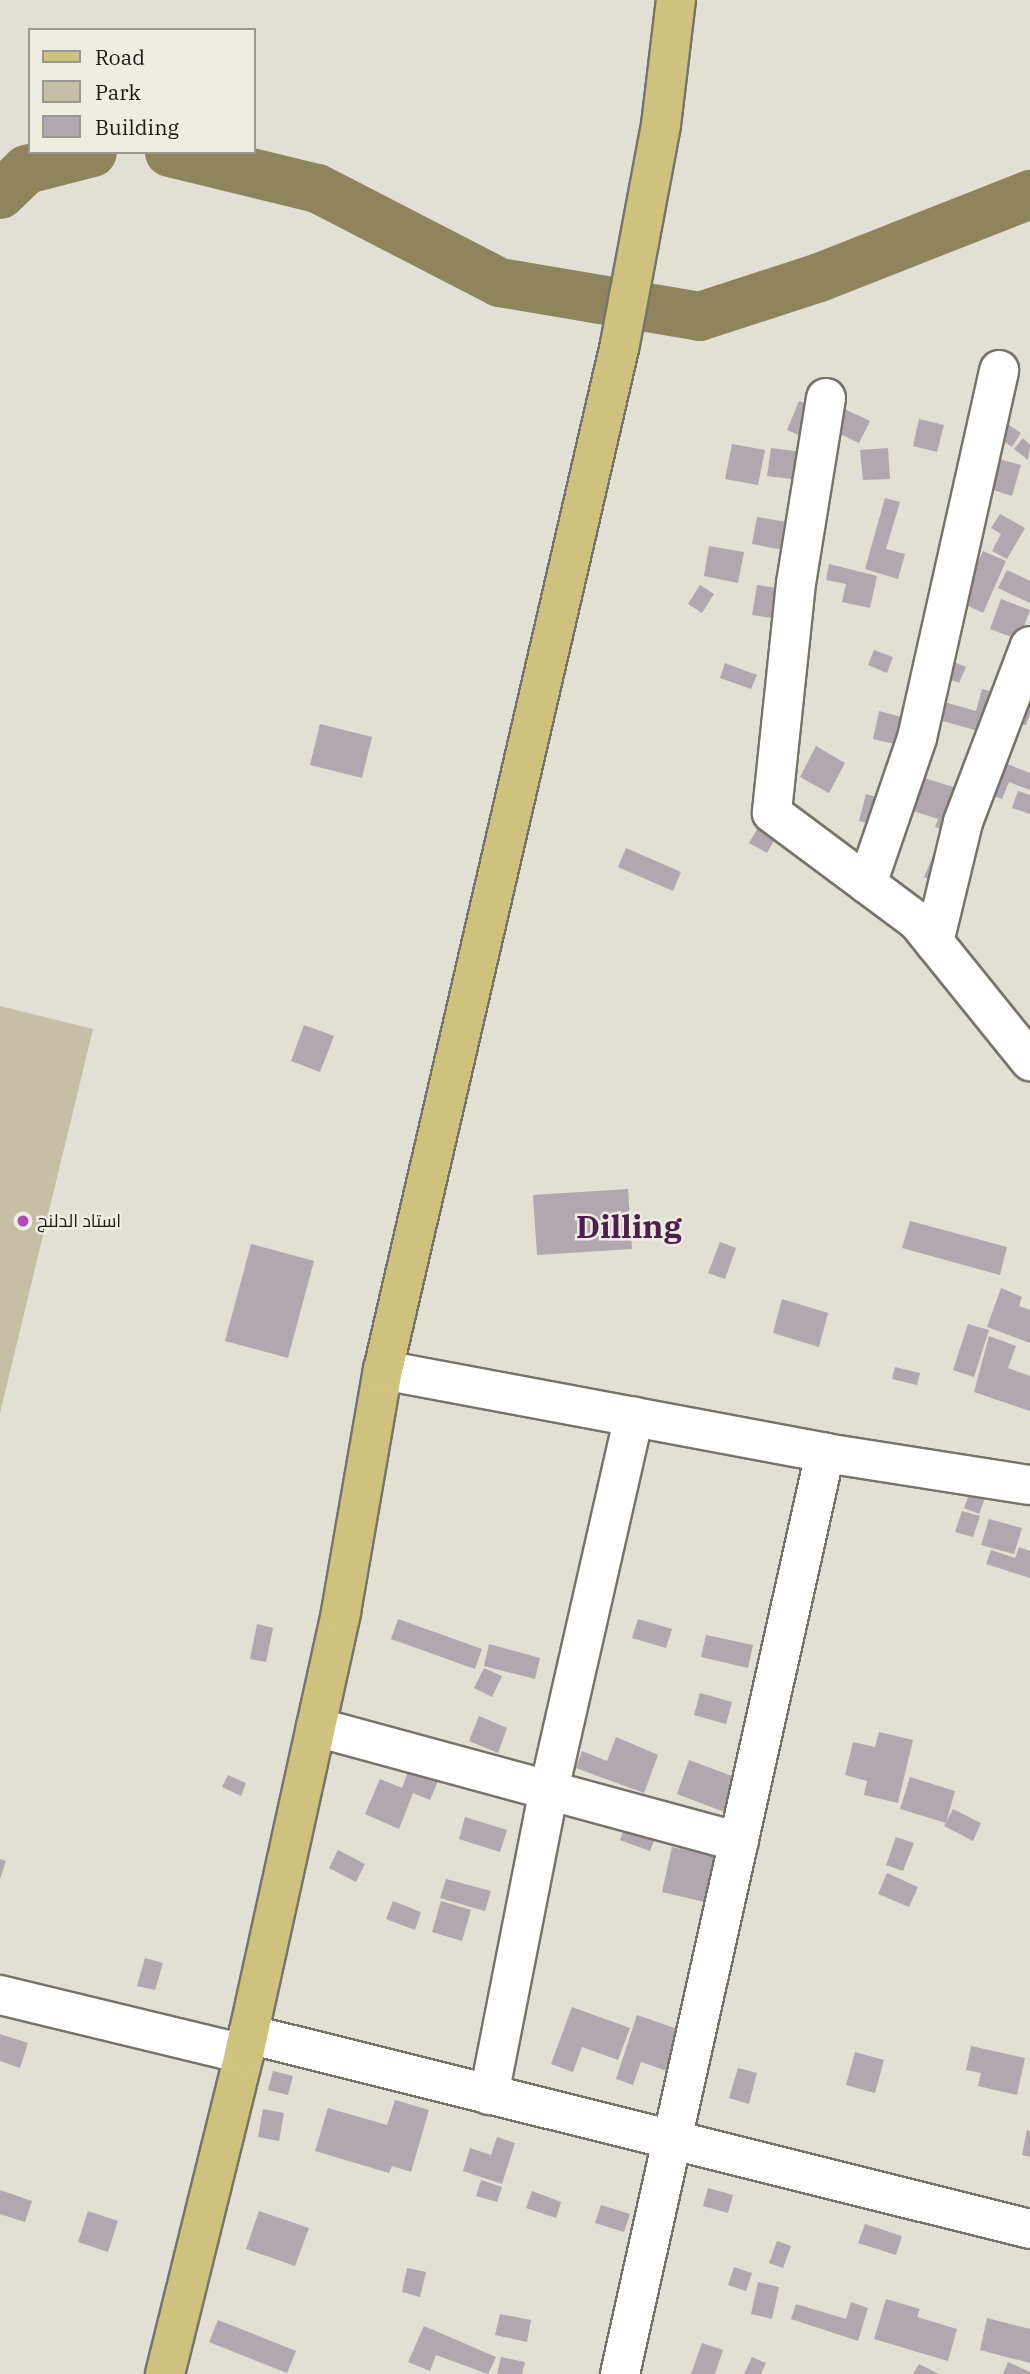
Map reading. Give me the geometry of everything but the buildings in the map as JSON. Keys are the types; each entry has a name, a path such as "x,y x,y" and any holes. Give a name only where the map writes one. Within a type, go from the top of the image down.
{"main road":[{"path":"165,2374 246,2044 341,1612 383,1370 620,344 646,202 676,0"}],"street":[{"path":"867,884 917,738 999,370"},
{"path":"826,398 796,583 772,813 918,922 1030,1061"},
{"path":"934,942 963,822 1030,646"},
{"path":"383,1370 825,1453 1030,1485"},
{"path":"489,2095 550,1790 634,1417"},
{"path":"620,2374 825,1453"},
{"path":"316,1727 739,1842"},
{"path":"0,1995 489,2095 1030,2229"}],"green space":[{"name":"استاد الدلنج","path":"0,1006 93,1029 0,1413"}],"waterway":[{"path":"0,194 26,169 84,154"},
{"path":"177,154 317,188 499,282 699,316 819,277 1030,194"}],"place":[{"name":"استاد الدلنج","path":"23,1221"}],"district":[{"name":"Dilling","path":"629,1226"}]}
